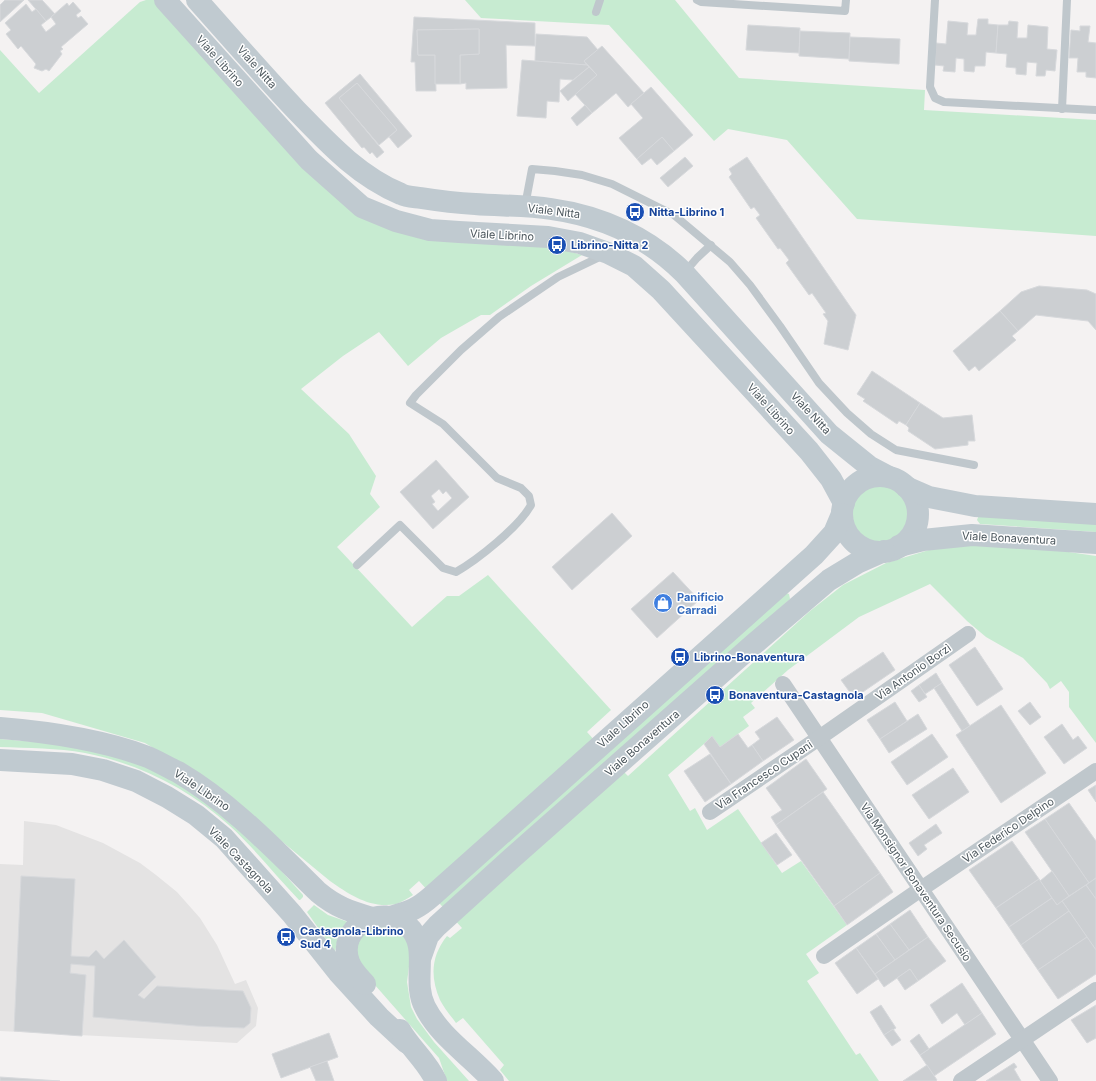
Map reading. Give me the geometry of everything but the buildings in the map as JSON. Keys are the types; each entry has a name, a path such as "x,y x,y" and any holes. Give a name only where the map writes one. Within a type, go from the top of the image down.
{"main road":[{"name":"Viale Librino","path":"0,728 35,731 91,741 146,756 196,783 242,818 318,892 330,901 346,910 381,917 411,911 420,907 814,554 834,533 843,508 831,479 809,452 661,290 634,266 608,253 580,243 548,237 430,230 396,221 362,207 309,160 165,0"},
{"name":"Viale Nitta","path":"204,4 258,70 327,142 355,168 376,183 403,195 440,201 549,208 587,216 620,228 648,244 673,262 684,273 829,434 870,467 929,497 975,506 1096,514"},
{"path":"875,476 897,482 914,499 917,508 915,528 910,536 892,549 870,550 861,546 853,540 844,528 843,508 850,490 861,481 875,476"},
{"name":"Viale Bonaventura","path":"421,956 428,936 512,858 754,644 830,580 857,563 892,549 923,540 972,534 1096,542"},
{"name":"Viale Castagnola","path":"0,760 72,764 103,770 136,781 167,796 196,815 224,838 292,914 338,972 379,1017 407,1043"},
{"path":"436,1081 427,1064 407,1043 388,1009 351,968 346,953 347,944 352,934 364,922 381,917 401,921 414,933 421,956 418,972 420,993 424,1007 446,1036 470,1076 475,1081"},
{"path":"446,1036 481,1067 493,1081"}],"street":[{"name":"Via Antonio Borzì","path":"819,738 968,634"},
{"name":"Via Monsignor Bonaventura Secusio","path":"782,684 1050,1081"},
{"name":"Via Francesco Cupani","path":"710,812 819,738"},
{"name":"Via Federico Delpino","path":"824,956 920,889 1096,771"},
{"path":"961,1081 1096,990"}],"lane":[{"path":"596,12 600,0"},
{"path":"697,0 701,2 727,2 845,10 846,0"},
{"path":"935,0 930,87 935,98 944,102 1096,110"},
{"path":"1062,108 1067,0"},
{"path":"525,207 532,169 582,175 612,184 674,215 730,262 750,285 819,383 847,413 871,434 896,450 974,465"},
{"path":"684,273 711,245"},
{"path":"357,565 400,525 444,568 456,572 469,564 514,527 526,515 531,505 529,496 521,488 497,478 443,424 410,403 416,395 461,350 499,317 558,277 608,253"}],"shaded area":[{"path":"24,821 56,825 103,843 140,863 177,892 200,918 217,945 235,984 246,980 258,1008 256,1026 237,1043 0,1031 0,864 23,865"}],"green space":[{"path":"155,0 348,206 543,244 582,255 531,286 490,315 481,315 441,338 408,366 379,332 343,356 301,389 349,434 376,476 370,494 380,507 337,547 412,627 447,596 459,596 488,575 611,710 587,732 605,752 786,593 789,594 790,599 612,760 628,776 810,611 843,585 886,563 929,550 968,545 1062,551 1096,556 1096,743 1069,707 1069,692 1061,681 1050,689 1047,683 1023,658 986,637 967,621 930,584 859,617 788,670 751,703 755,708 743,717 749,726 720,747 712,737 668,775 690,811 695,808 707,830 738,809 782,873 801,861 847,925 806,954 819,973 807,981 856,1055 860,1053 879,1081 509,1081 500,1070 504,1065 463,1018 456,1023 440,1000 434,975 435,959 447,936 450,938 462,928 419,881 409,890 413,895 396,904 387,905 369,903 361,900 330,881 207,780 145,743 42,713 0,710 0,50 39,93 140,2"},
{"path":"465,0 675,0 739,78 925,90 924,110 1096,120 1096,236 857,219 787,140 728,129 714,141 609,25 481,18"},
{"path":"879,484 890,486 903,497 906,502 908,513 906,524 895,537 890,540 879,542 868,540 855,529 852,524 850,513 852,502 863,489 868,486"},
{"path":"979,515 1096,521 1096,532 980,524 977,520"},
{"path":"0,739 87,746 179,779 259,846 303,895 303,897 299,900 230,826 198,801 163,780 125,764 85,753 53,749 0,747"},
{"path":"314,905 328,915 348,922 339,932 335,952 307,912"},
{"path":"379,925 400,931 409,945 410,959 407,982 411,1007 417,1019 434,1042 469,1081 447,1081 439,1058 360,968 356,949 360,935"}],"place":[{"name":"Nitta-Librino 1","path":"635,212"},
{"name":"Librino-Nitta 2","path":"557,245"},
{"name":"Panificio Carradi","path":"663,603"},
{"name":"Librino-Bonaventura","path":"680,657"},
{"name":"Bonaventura-Castagnola","path":"715,695"},
{"name":"Castagnola-Librino Sud 4","path":"286,937"}]}
